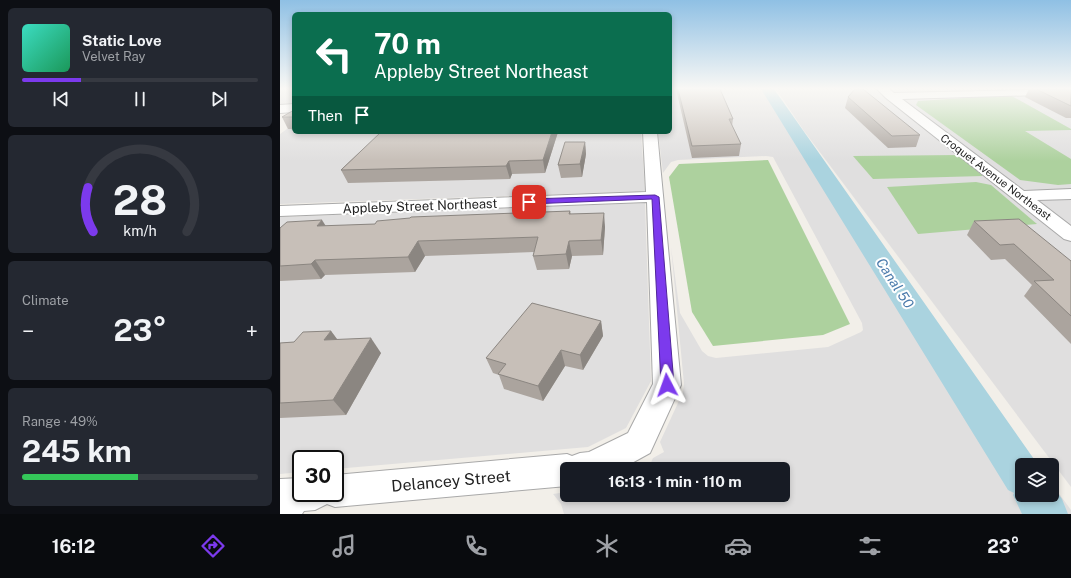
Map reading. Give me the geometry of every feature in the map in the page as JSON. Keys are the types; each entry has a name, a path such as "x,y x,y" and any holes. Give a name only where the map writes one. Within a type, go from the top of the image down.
{"street":[{"name":"Croquet Avenue Northeast","path":"912,113 1071,234"},
{"path":"603,462 639,443 667,385 650,134"},
{"path":"1021,196 1071,194"},
{"name":"Appleby Street Northeast","path":"280,211 655,197"},
{"name":"Delancey Street","path":"344,490 560,471"}],"shaded area":[{"path":"672,113 786,113 797,131 1033,458 1015,458 1015,502 1059,502 1059,494 1071,510 1071,514 564,514 561,504 553,494 560,493 560,502 790,502 790,462 651,462 653,458 664,452 660,442 683,392 684,384 671,247 680,313 702,351 708,356 716,358 828,347 863,330 862,323 773,157 766,156 678,160 671,162 663,173 658,134 672,134"},
{"path":"792,113 1071,113 1071,487 1059,471 1059,458 1049,458"},
{"path":"292,125 292,134 641,134 645,191 280,204 280,134"},
{"path":"645,203 651,381 626,428 588,447 344,468 344,450 292,450 292,473 280,474 280,217"}],"green space":[{"path":"927,113 1042,113 1071,129 1025,131 1071,159 1071,184 1058,185 1020,180"},
{"path":"958,155 983,176 873,179 853,156"},
{"path":"768,160 850,324 823,335 713,346 692,312 669,177 679,164"},
{"path":"976,182 991,185 1037,224 918,234 887,187"}],"building":[{"path":"289,113 292,113 292,117 282,117"},
{"path":"684,113 730,113 733,119 729,119 741,144 692,146"},
{"path":"866,113 893,113 920,135 892,136"},
{"path":"379,134 551,134 543,160 509,161 506,166 341,170"},
{"path":"565,142 585,142 580,164 558,165"},
{"path":"570,211 569,214 604,213 601,240 569,241 566,254 533,256 538,237 418,241 408,257 315,260 311,264 280,266 280,228 287,222 322,220 317,226 375,224 377,221 411,217"},
{"path":"1019,219 1071,261 1071,316 1034,281 1054,280 1014,244 1000,245 974,221"},
{"path":"532,303 601,321 580,355 561,350 538,386 498,374 506,364 486,358"},
{"path":"331,331 324,340 371,338 333,400 280,403 280,343 294,342 303,332"}],"waterway":[{"name":"Canal 50","path":"783,113 1015,465"},
{"name":"Canal 50","path":"1039,502 1047,514"}],"route":[{"path":"529,202 655,197 667,385"}]}
